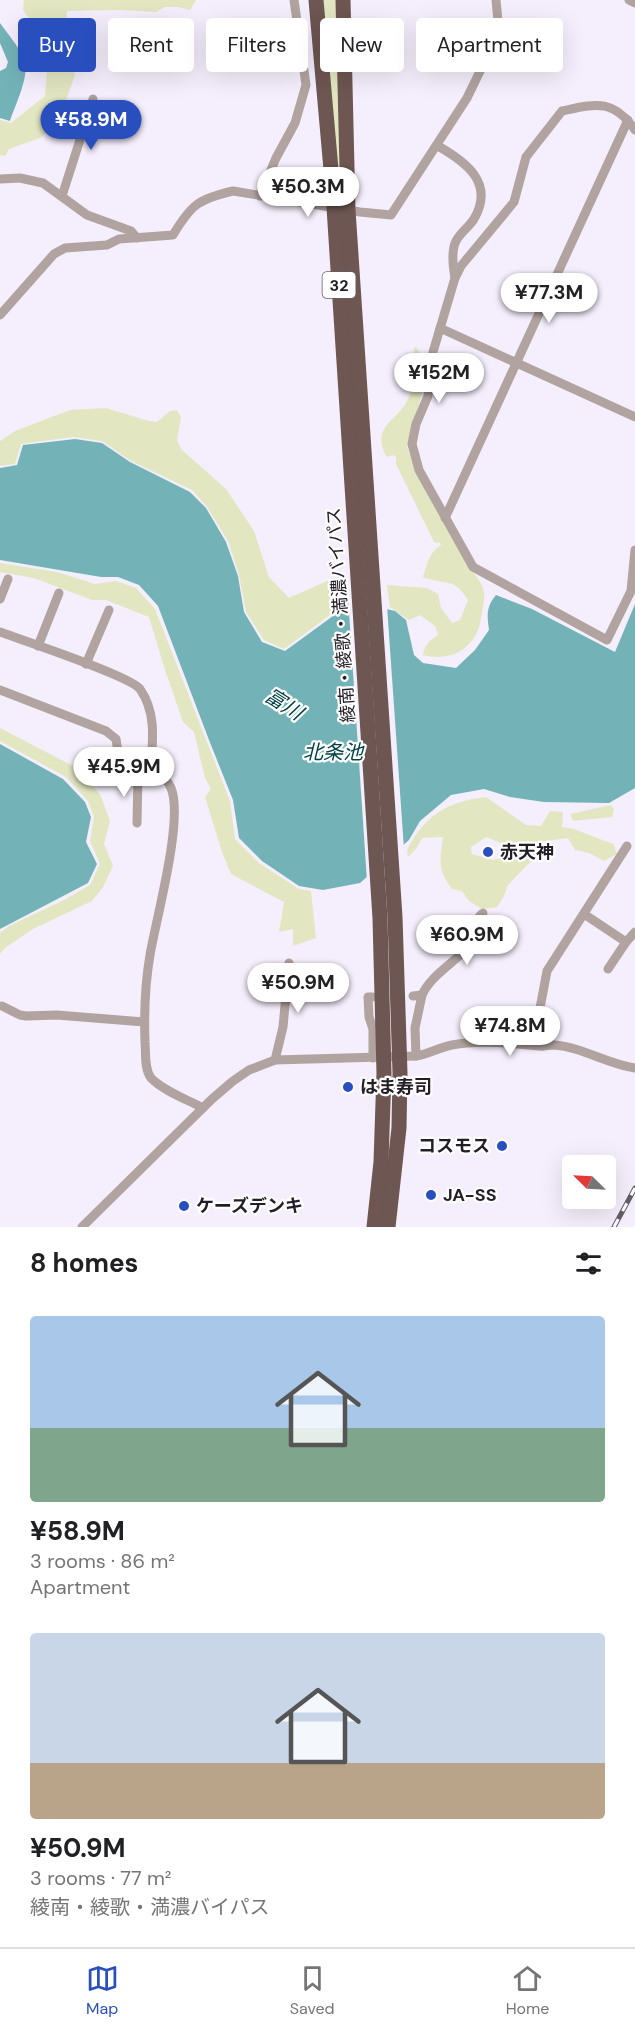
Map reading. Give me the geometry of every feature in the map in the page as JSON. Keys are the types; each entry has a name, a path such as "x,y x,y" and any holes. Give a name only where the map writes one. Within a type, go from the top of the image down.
{"highway":[{"name":"綾南・綾歌・満濃バイパス","path":"316,0 341,209 374,569 388,917 381,1162 374,1227"},
{"name":"綾南・綾歌・満濃バイパス","path":"343,0 341,209 357,570 388,917"},
{"name":"綾南・綾歌・満濃バイパス","path":"385,1058 399,1128 388,1227"}],"street":[{"path":"260,196 276,158 295,123 306,85 294,0"},
{"path":"0,315 54,254 65,248 107,245 119,239 173,235 185,214 198,202 216,195 233,191 391,215 438,146 467,98 499,32 496,0"},
{"path":"629,0 635,3"},
{"path":"63,196 93,99"},
{"path":"635,130 628,120 616,110 595,104 562,111 526,157 514,202 461,266 455,278 433,351 428,396 416,424 412,444 419,470 473,567 607,640 631,591 635,550"},
{"path":"446,518 628,120"},
{"path":"438,146 458,158 473,173 481,189 482,205 472,222 456,241 452,266 455,278"},
{"path":"0,179 33,179 43,183 87,216 131,231 137,238"},
{"path":"440,328 635,417"},
{"path":"0,599 8,579"},
{"path":"38,646 59,593"},
{"path":"86,664 110,610"},
{"path":"0,632 118,676 138,686 148,702 152,718 151,764 138,774 121,773 116,739 106,730 0,690"},
{"path":"151,764 172,789 175,807 171,849 150,957 144,1022 147,1068 151,1077 161,1085 202,1108"},
{"path":"137,823 138,774"},
{"path":"543,1046 540,1008 547,971 627,846"},
{"path":"416,1056 417,995 469,946 480,915 483,913"},
{"path":"584,914 626,942"},
{"path":"608,969 635,932"},
{"path":"275,1060 284,1017 289,963"},
{"path":"372,997 368,998 369,1017 385,1058"},
{"path":"2,1006 26,1016 57,1015 144,1022"},
{"path":"82,1227 202,1108 233,1081 249,1070 275,1060 416,1056 430,1054 450,1045 479,1043 554,1045 583,1051 614,1064 635,1068"}],"green space":[{"path":"24,0 196,0 190,10 165,7 156,12 67,11 67,18 29,18 23,10"},
{"path":"322,0 336,0 337,18 324,18"},
{"path":"47,72 74,72 75,75 56,123 40,138 9,149 5,156 0,155 0,120 11,123 45,96"},
{"path":"329,72 338,72 341,155 338,170"},
{"path":"415,346 423,357 428,373 407,446 416,472 467,565 480,582 484,595 480,624 471,642 455,654 435,657 423,655 428,643 438,635 435,626 420,615 409,620 390,607 387,585 427,588 438,594 441,608 452,623 460,620 468,600 463,592 453,585 423,577 431,555 441,545 434,542 396,464 396,457 393,455 387,457 381,440 385,428 409,397 414,383"},
{"path":"106,408 157,422 170,411 177,410 181,417 177,441 182,450 226,489 254,531 269,577 289,598 343,574 346,597 330,615 284,649 264,640 246,612 239,575 228,541 207,507 192,490 131,461 102,441 73,437 21,444 15,464 0,466 0,441 15,431 70,410"},
{"path":"0,563 57,572 95,584 116,581 136,588 155,609 230,801 235,839 259,863 299,889 311,891 316,938 293,946 293,929 279,932 284,902 231,874 205,797 211,789 205,778 194,732 183,722 149,617 106,600 92,600 34,578 0,572"},
{"path":"0,728 73,766 100,794 110,821 104,844 113,866 103,887 92,901 33,929 0,954 0,933 9,926 90,885 100,864 90,841 94,817 88,801 66,777 0,741"},
{"path":"486,797 526,825 541,826 550,811 563,812 562,827 574,829 613,844 617,854 604,861 589,853 575,850 568,838 508,846 486,837 471,847 472,854 493,860 527,851 541,851 508,885 497,907 482,909 469,901 462,891 452,889 447,882 441,864 443,837 422,838 408,857 407,850 421,828 439,812 460,802"},
{"path":"611,805 614,810 612,817 573,821 570,814"}],"water":[{"path":"0,23 18,48 18,72 25,72 10,121 0,118 0,71 6,68 8,62 0,43"},
{"name":"北条池","path":"75,439 102,443 130,462 190,492 206,508 226,542 238,576 244,612 262,642 285,651 333,616 347,600 395,611 406,620 414,655 423,663 456,668 475,650 489,630 488,611 496,595 532,609 615,652 635,604 635,788 609,803 544,802 510,797 484,789 451,795 420,821 409,840 360,883 323,890 299,886 262,861 239,838 233,800 158,606 139,585 118,577 101,577 0,560 0,468 17,465 23,445"},
{"path":"0,744 63,779 85,802 91,817 86,842 97,864 88,883 0,929"}],"pier":[{"path":"348,597 387,606 404,849 367,881"}],"railway":[{"path":"614,1227 635,1188"}],"place":[{"name":"赤天神","path":"488,852"},
{"name":"はま寿司","path":"348,1087"},
{"name":"コスモス","path":"502,1146"},
{"name":"JA-SS","path":"431,1195"},
{"name":"ケーズデンキ","path":"184,1206"}],"water label":[{"name":"富川","path":"284,704"}]}
